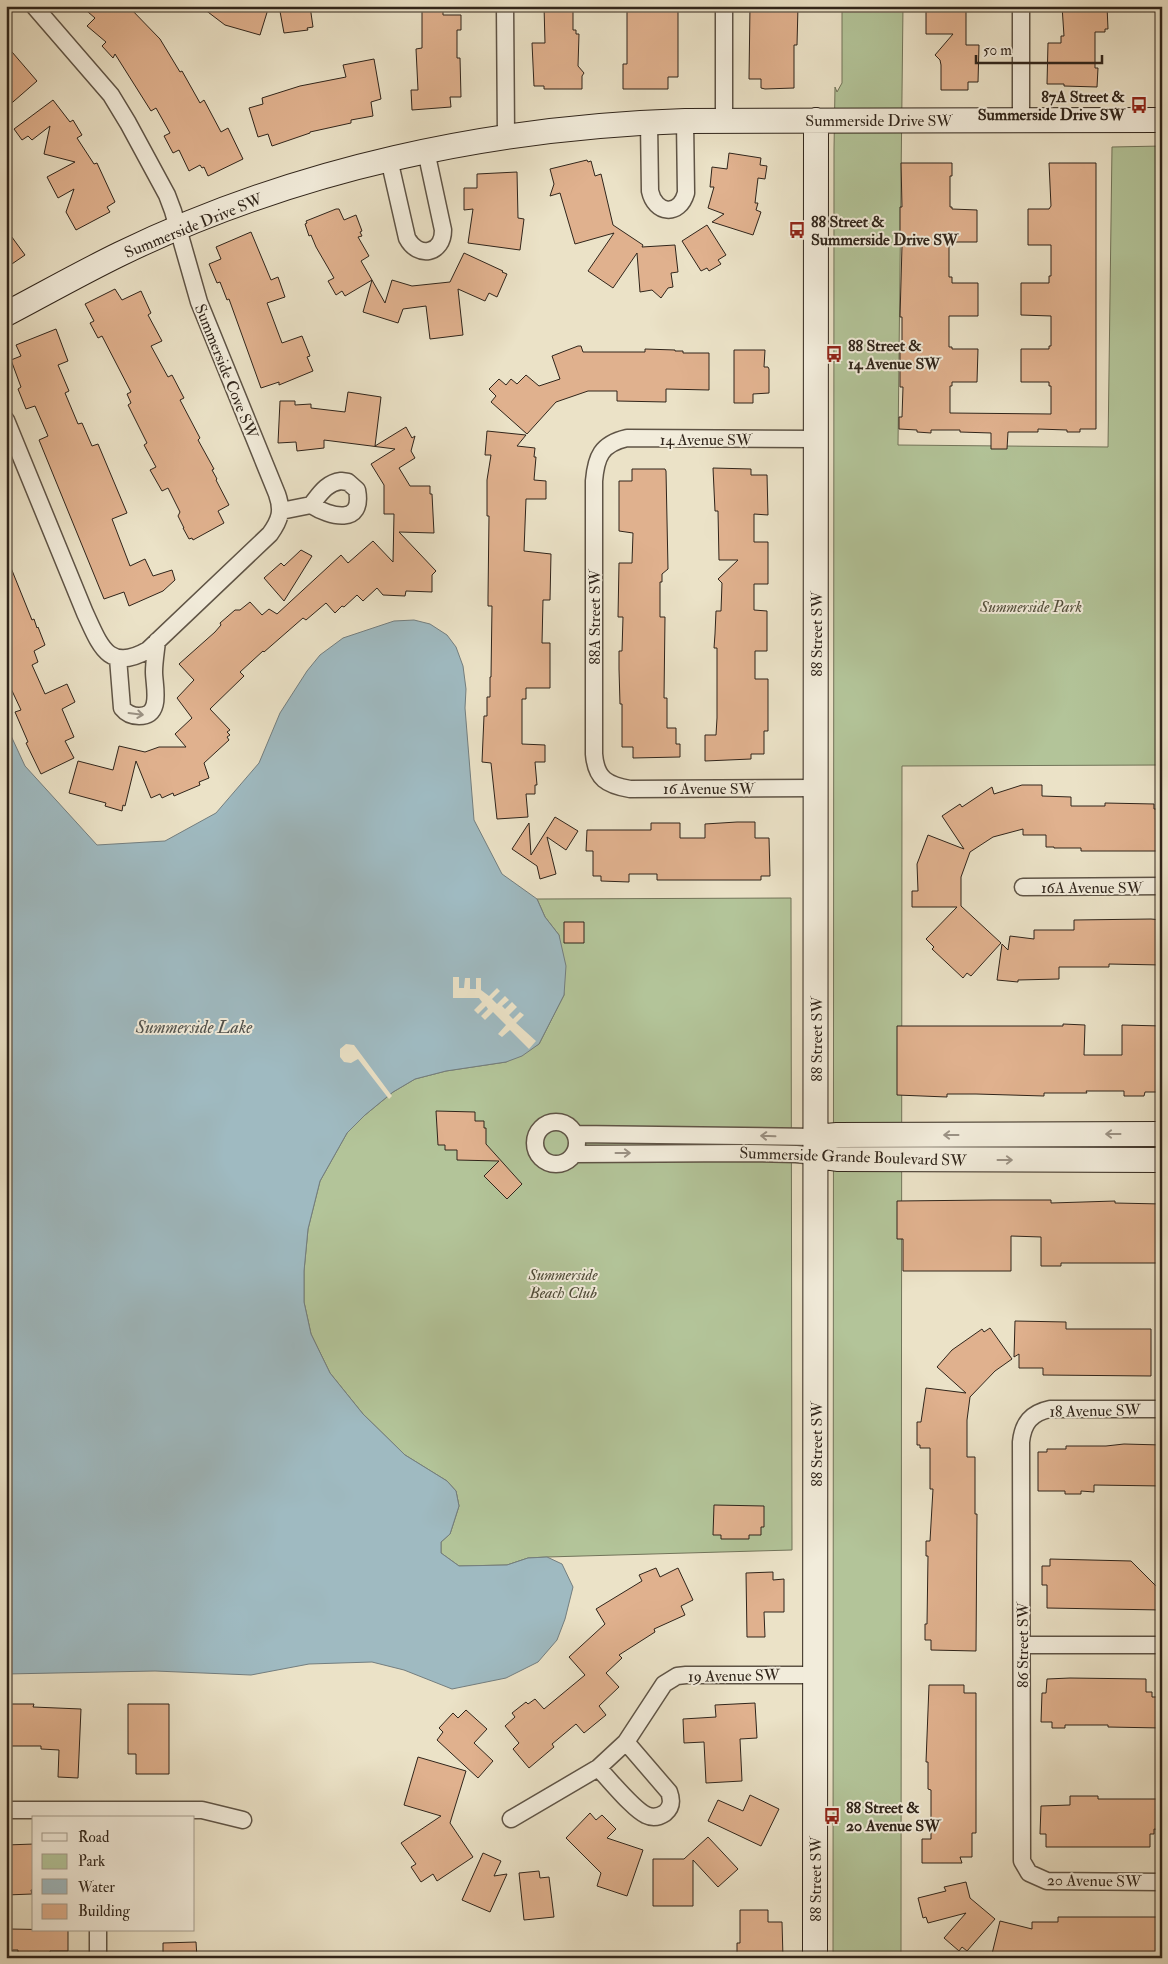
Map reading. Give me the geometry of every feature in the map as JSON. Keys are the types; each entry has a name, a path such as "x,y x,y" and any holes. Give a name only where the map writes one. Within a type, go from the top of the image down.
{"street":[{"name":"Summerside Cove SW","path":"34,6 111,95 167,195 199,302 278,494 281,511"},
{"path":"505,6 506,136"},
{"path":"724,6 724,120"},
{"path":"1020,6 1021,120"},
{"name":"Summerside Drive SW","path":"6,314 113,258 177,229 284,189 426,151 506,136 649,122 724,120 1162,120"},
{"name":"88 Street SW","path":"815,1958 816,120"},
{"path":"649,122 652,199 656,205 671,210 678,207 684,201 686,193 685,121"},
{"path":"389,160 407,238 414,248 426,252 438,246 443,236 426,151"},
{"path":"6,420 88,620 105,652 118,658 137,656 148,650 270,534 277,524 281,511 311,506"},
{"name":"14 Avenue SW","path":"601,453 612,443 627,438 816,439"},
{"name":"88A Street SW","path":"601,453 597,459 594,481 594,754 597,772 604,779"},
{"path":"118,658 122,708 132,715 146,715 155,703 154,667 157,641"},
{"name":"16 Avenue SW","path":"604,779 618,787 630,789 816,788"},
{"name":"16A Avenue SW","path":"1023,887 1162,886"},
{"name":"Summerside Grande Boulevard SW","path":"1162,1134 847,1135 816,1147 796,1154 574,1154 564,1163 550,1164 538,1156 535,1142 540,1129 552,1122 565,1124 575,1134 816,1147 837,1159 1162,1160"},
{"path":"574,1154 577,1148 575,1134"},
{"name":"18 Avenue SW","path":"1030,1418 1050,1409 1162,1409"},
{"name":"86 Street SW","path":"1029,1873 1022,1861 1021,1855 1021,1442 1022,1431 1030,1418"},
{"path":"1022,1645 1162,1645"},
{"name":"19 Avenue SW","path":"511,1819 598,1768 626,1742 664,1684 677,1676 816,1675"},
{"path":"598,1768 646,1815 652,1817 659,1816 666,1812 671,1802 669,1792 626,1742"},
{"path":"6,1810 98,1814 202,1810 243,1820"},
{"name":"20 Avenue SW","path":"1029,1873 1047,1881 1162,1882"},
{"path":"98,1932 98,1958"}],"green space":[{"name":"Summerside Park","path":"842,6 903,6 898,445 1108,447 1112,147 1162,146 1162,765 902,766 901,1958 833,1958 834,149 835,87 837,92 842,83"},
{"name":"Summerside Beach Club","path":"791,898 792,1550 547,1557 528,1558 507,1565 459,1566 441,1553 441,1542 450,1534 459,1506 456,1491 447,1481 405,1455 363,1414 330,1373 311,1334 304,1302 304,1271 308,1229 320,1181 347,1133 393,1092 415,1079 446,1071 506,1062 539,1044 564,995 559,935 545,917 537,899"}],"water":[{"name":"Summerside Lake","path":"414,620 430,624 447,635 456,647 463,666 466,689 465,708 474,820 502,874 537,899 545,917 559,935 566,966 564,995 539,1044 522,1056 506,1062 446,1071 415,1079 393,1092 347,1133 320,1181 308,1229 304,1271 304,1302 311,1334 330,1373 363,1414 405,1455 447,1481 456,1491 459,1506 450,1534 441,1542 441,1553 459,1566 507,1565 528,1558 547,1557 562,1564 573,1587 565,1619 557,1640 538,1662 506,1678 452,1689 404,1670 372,1662 309,1664 251,1675 155,1671 6,1674 6,725 25,766 97,845 165,841 216,813 259,763 280,713 307,671 320,655 343,638 394,621"}],"pier":[{"path":"453,977 459,977 459,988 464,988 465,978 470,978 470,989 476,989 476,978 481,978 481,990 489,996 497,988 500,991 492,999 497,1004 505,996 509,1000 502,1006 505,1009 512,1002 517,1007 509,1015 513,1019 520,1012 524,1015 516,1023 536,1041 529,1049 510,1030 502,1037 498,1034 506,1025 493,1012 485,1020 481,1016 488,1009 486,1006 478,1014 474,1010 482,1002 479,998 453,998"},
{"path":"346,1044 354,1045 392,1096 389,1099 358,1059 351,1063 344,1062 340,1057 340,1049"}],"building":[{"path":"81,6 128,6 160,39 180,72 182,71 200,103 204,100 221,132 228,128 243,159 208,176 204,167 202,168 200,165 189,171 179,150 173,153 164,136 170,133 156,108 151,111 115,54 113,58 102,46 106,42 87,26 95,18"},
{"path":"200,6 269,6 260,35 225,25"},
{"path":"279,6 310,6 313,27 307,28 308,30 284,33"},
{"path":"422,6 443,6 443,15 461,15 461,30 457,30 457,58 460,58 461,97 450,97 451,107 412,110 411,90 418,90 416,49 422,48"},
{"path":"544,6 573,6 573,30 576,30 576,34 579,34 578,66 584,73 582,76 582,89 544,89 544,86 534,86 532,43 545,43"},
{"path":"629,6 678,6 678,77 668,77 668,89 623,89 623,64 627,64 627,8"},
{"path":"750,6 798,6 797,45 794,45 794,88 765,89 761,88 761,79 749,79"},
{"path":"1062,6 1107,6 1108,29 1105,29 1105,32 1095,32 1095,68 1098,68 1097,87 1047,84 1048,43 1061,43 1061,36 1064,36"},
{"path":"966,10 966,45 979,45 978,82 968,82 968,90 941,90 941,65 940,60 935,55 953,34 926,34 926,11"},
{"path":"6,45 37,81 6,108"},
{"path":"374,59 381,99 371,102 373,116 351,120 351,123 310,132 272,146 268,134 258,137 249,108 263,104 262,98 300,86 346,77 343,65"},
{"path":"53,100 70,122 73,120 82,135 77,138 94,164 97,163 115,202 107,207 110,212 76,230 66,212 74,189 58,198 47,177 75,162 44,154 50,126 32,140 28,136 22,140 14,129"},
{"path":"729,153 761,158 760,165 767,166 765,179 758,178 755,203 758,203 756,210 761,212 753,235 712,222 724,214 708,208 714,187 710,187 712,167 727,169"},
{"path":"587,160 588,162 591,161 595,176 601,174 613,225 643,245 642,247 675,245 678,272 671,273 673,287 668,288 661,298 652,290 640,292 637,253 613,288 588,271 614,233 575,244 560,193 550,196 554,184 550,169"},
{"path":"901,163 952,163 950,207 952,209 977,210 977,242 953,242 953,246 949,246 949,277 952,277 952,283 978,283 978,316 949,316 949,347 952,347 952,349 978,349 977,382 952,382 952,386 950,386 950,413 1051,414 1051,386 1049,386 1049,382 1021,382 1021,349 1049,349 1049,346 1051,346 1051,316 1021,315 1021,283 1049,283 1049,276 1051,276 1051,245 1028,245 1028,209 1049,209 1051,206 1049,163 1096,163 1096,429 1080,429 1080,432 1038,429 1038,432 1008,432 1007,449 991,449 991,433 931,430 931,433 899,429 899,417 902,417 903,387 900,387 900,347 902,347 902,317 900,317 902,246 900,246 900,207 902,207"},
{"path":"517,172 518,218 524,219 520,250 468,243 473,209 464,210 464,188 477,188 477,174"},
{"path":"339,209 344,220 356,215 362,231 360,232 362,236 358,237 369,256 361,261 372,280 345,296 342,291 336,295 328,281 334,278 311,235 309,236 305,224 307,223 306,221"},
{"path":"707,225 726,255 718,260 721,264 709,271 707,268 701,271 682,241"},
{"path":"6,229 25,255 6,268"},
{"path":"251,232 271,280 278,277 285,297 267,303 282,343 302,336 310,356 307,357 313,371 279,385 279,382 261,388 229,299 227,300 220,282 217,283 209,264 221,259 216,247"},
{"path":"464,253 507,274 497,297 489,293 485,301 458,289 463,335 430,339 426,306 403,309 398,323 363,312 372,280 385,303 392,280 412,286 450,282"},
{"path":"115,289 122,300 141,291 151,313 148,315 162,341 151,346 168,377 172,375 184,398 180,400 200,438 198,440 214,469 212,470 216,480 229,505 218,511 224,523 193,540 192,538 189,539 183,528 178,516 180,512 168,488 162,491 150,470 156,467 144,445 147,443 128,405 131,403 127,394 131,392 102,336 98,338 90,323 94,321 85,304"},
{"path":"56,329 68,361 58,365 69,391 65,393 78,424 82,423 92,446 98,444 127,513 112,519 130,566 145,559 153,576 172,570 175,580 163,591 129,606 124,592 104,599 39,440 48,436 35,406 26,409 18,389 21,387 11,360 21,356 16,345"},
{"path":"581,346 583,352 645,352 645,349 675,350 683,351 683,353 709,353 709,390 666,389 666,402 617,401 617,391 588,391 556,402 527,434 491,402 496,396 489,389 499,379 506,385 511,379 517,384 526,375 539,386 560,379 552,356"},
{"path":"734,350 765,350 764,367 769,369 769,393 753,394 753,403 734,403"},
{"path":"348,392 381,397 375,446 406,427 412,438 415,436 411,451 415,458 399,468 410,486 430,486 434,533 399,532 436,571 432,575 432,592 406,591 405,596 383,595 377,588 363,601 357,595 335,613 326,603 306,620 303,618 263,651 240,672 244,676 210,709 230,730 227,732 230,735 227,737 229,740 204,763 209,778 199,782 200,785 174,796 173,793 162,798 160,794 151,798 136,761 125,806 123,805 122,811 105,806 106,803 69,793 78,761 113,770 119,746 145,752 159,747 186,747 175,734 192,718 177,698 194,680 179,664 215,632 221,625 220,623 235,610 240,610 250,602 262,615 269,609 277,614 341,555 348,563 373,541 393,562 394,514 384,514 384,485 371,464 395,449 324,440 324,448 297,451 296,442 278,443 280,401 295,401 295,405 311,404 311,408 345,412"},
{"path":"487,431 526,435 517,446 535,448 534,480 546,481 546,499 526,499 524,551 551,554 550,600 543,600 542,643 550,643 550,688 526,688 526,699 522,699 522,744 545,745 545,762 535,762 537,785 535,785 535,794 526,794 528,817 497,819 491,763 482,762 484,716 487,716 487,697 490,697 491,677 492,606 488,606 489,516 487,516 487,480 491,455 485,455"},
{"path":"713,468 751,469 751,475 767,475 768,515 754,514 754,542 768,542 768,584 754,584 754,610 767,611 767,651 755,651 755,679 768,679 768,731 764,731 764,754 751,754 751,759 705,761 705,735 716,735 717,648 714,648 716,611 721,611 722,583 718,579 738,560 719,560 718,511 715,511"},
{"path":"632,469 665,469 666,471 668,569 662,574 662,582 660,582 660,617 665,617 664,698 667,698 667,728 676,728 676,744 680,744 680,757 633,758 633,747 622,747 619,651 622,651 623,617 618,617 619,563 632,563 633,533 619,531 619,481 632,481"},
{"path":"301,550 312,556 284,601 264,578 281,563 284,566"},
{"path":"7,558 32,620 34,619 45,645 34,651 38,662 32,665 45,694 67,684 75,702 62,709 74,737 65,741 74,758 41,774 26,743 28,742 15,712 21,710 6,678"},
{"path":"1022,785 1042,785 1042,796 1071,797 1071,806 1105,806 1105,803 1154,804 1154,809 1162,809 1162,851 1081,851 1081,848 1046,847 1046,835 1023,835 1023,829 993,837 970,852 961,877 961,906 1001,943 971,976 967,973 963,978 932,949 934,947 926,939 957,907 912,907 912,891 918,891 917,864 928,835 964,849 942,816 960,804 962,807 992,787 994,794"},
{"path":"555,817 578,831 566,850 547,837 556,874 540,879 537,866 512,849 529,823 531,855"},
{"path":"755,822 755,838 769,838 770,876 761,876 761,880 657,880 657,874 629,874 629,882 601,881 601,876 593,876 593,851 586,851 587,830 651,830 651,823 680,823 680,838 705,838 705,824"},
{"path":"1074,920 1162,920 1162,965 1109,964 1109,967 1059,967 1059,979 1018,980 1018,982 997,980 1002,944 1008,950 1010,936 1034,939 1034,930 1074,930"},
{"path":"564,922 584,922 584,943 564,943"},
{"path":"1063,1024 1085,1025 1084,1055 1122,1055 1122,1025 1162,1026 1162,1092 1145,1092 1144,1096 1124,1096 1124,1091 1044,1093 1044,1096 947,1094 947,1097 897,1095 897,1026 1063,1026"},
{"path":"436,1111 475,1112 475,1121 484,1121 486,1144 522,1184 507,1199 484,1176 499,1161 457,1160 457,1150 445,1150 445,1145 438,1145"},
{"path":"1051,1200 1051,1203 1115,1201 1115,1203 1162,1204 1162,1263 1061,1263 1061,1266 1041,1266 1041,1237 1011,1236 1011,1271 903,1271 903,1239 897,1239 897,1201"},
{"path":"1015,1321 1066,1322 1066,1329 1151,1329 1151,1376 1043,1375 1043,1368 1019,1368 1019,1354 1014,1357"},
{"path":"990,1328 1012,1359 995,1371 970,1397 967,1420 967,1457 975,1457 975,1514 977,1514 976,1651 931,1650 931,1640 925,1640 928,1556 926,1556 926,1541 930,1541 933,1489 930,1489 930,1448 920,1448 920,1445 917,1445 917,1422 921,1422 926,1388 966,1393 937,1367 952,1350 982,1329 984,1332"},
{"path":"1162,1445 1162,1486 1094,1485 1094,1492 1081,1491 1081,1494 1065,1494 1065,1491 1038,1491 1038,1452 1047,1452 1047,1449 1066,1449 1066,1446"},
{"path":"714,1505 764,1506 764,1527 761,1527 761,1535 749,1535 749,1539 721,1539 721,1535 713,1535"},
{"path":"1050,1559 1131,1561 1162,1592 1162,1610 1047,1608 1047,1585 1042,1585 1042,1566 1050,1566"},
{"path":"656,1568 660,1577 678,1568 693,1600 681,1606 685,1615 654,1629 655,1632 619,1655 622,1658 606,1673 619,1687 599,1706 606,1715 584,1733 576,1724 552,1744 554,1747 529,1768 513,1749 519,1743 505,1726 515,1717 512,1713 526,1702 528,1704 535,1699 544,1709 585,1675 569,1657 605,1624 596,1609 642,1581 639,1575"},
{"path":"773,1572 773,1580 784,1579 784,1612 764,1612 765,1637 747,1637 746,1573"},
{"path":"1047,1679 1146,1679 1146,1692 1152,1692 1152,1697 1162,1697 1162,1728 1065,1725 1065,1728 1052,1728 1052,1722 1041,1722 1042,1693 1046,1693"},
{"path":"929,1685 964,1685 964,1693 976,1693 976,1833 972,1833 972,1857 960,1857 962,1863 922,1863 922,1839 931,1839 931,1790 928,1789 928,1762 926,1762"},
{"path":"755,1703 757,1738 740,1739 742,1781 706,1783 704,1742 684,1743 683,1719 716,1717 715,1705"},
{"path":"6,1704 34,1704 33,1707 81,1709 78,1778 58,1777 59,1750 41,1749 41,1746 6,1746"},
{"path":"128,1704 169,1704 169,1774 136,1774 136,1754 128,1754"},
{"path":"466,1710 487,1729 474,1743 493,1761 478,1778 437,1740 443,1732 439,1728 453,1713 458,1718"},
{"path":"418,1757 466,1771 450,1823 473,1857 437,1881 433,1874 421,1882 411,1867 416,1864 401,1843 441,1816 404,1805"},
{"path":"750,1795 779,1809 761,1846 708,1821 718,1800 743,1811"},
{"path":"1070,1796 1098,1796 1098,1799 1162,1799 1162,1830 1154,1829 1154,1834 1150,1834 1150,1847 1046,1847 1046,1834 1040,1834 1041,1806 1070,1805"},
{"path":"590,1813 596,1820 602,1815 616,1829 607,1838 643,1850 627,1896 597,1886 601,1873 566,1838"},
{"path":"708,1837 738,1869 718,1887 693,1860 693,1906 653,1906 653,1859 684,1859"},
{"path":"32,1844 32,1894 6,1895 6,1845"},
{"path":"483,1853 501,1861 494,1876 507,1874 490,1912 462,1900"},
{"path":"539,1871 540,1878 549,1877 554,1917 524,1920 519,1873"},
{"path":"966,1882 970,1898 995,1919 967,1951 962,1947 959,1951 944,1938 966,1913 928,1923 926,1917 923,1918 918,1898 946,1891 944,1887"},
{"path":"740,1910 768,1910 768,1922 782,1922 783,1958 737,1958 737,1943 740,1943"},
{"path":"1058,1917 1162,1917 1162,1958 991,1958 1000,1921 1032,1929 1032,1922 1058,1922"},
{"path":"10,1929 32,1929 32,1932 68,1932 68,1951 50,1951 50,1958 18,1958 18,1950 10,1950"},
{"path":"196,1942 197,1958 163,1958 163,1943"}],"place":[{"name":"87A Street & Summerside Drive SW","path":"1139,105"},
{"name":"88 Street & Summerside Drive SW","path":"797,230"},
{"name":"88 Street & 14 Avenue SW","path":"834,354"},
{"name":"88 Street & 20 Avenue SW","path":"832,1816"}]}
